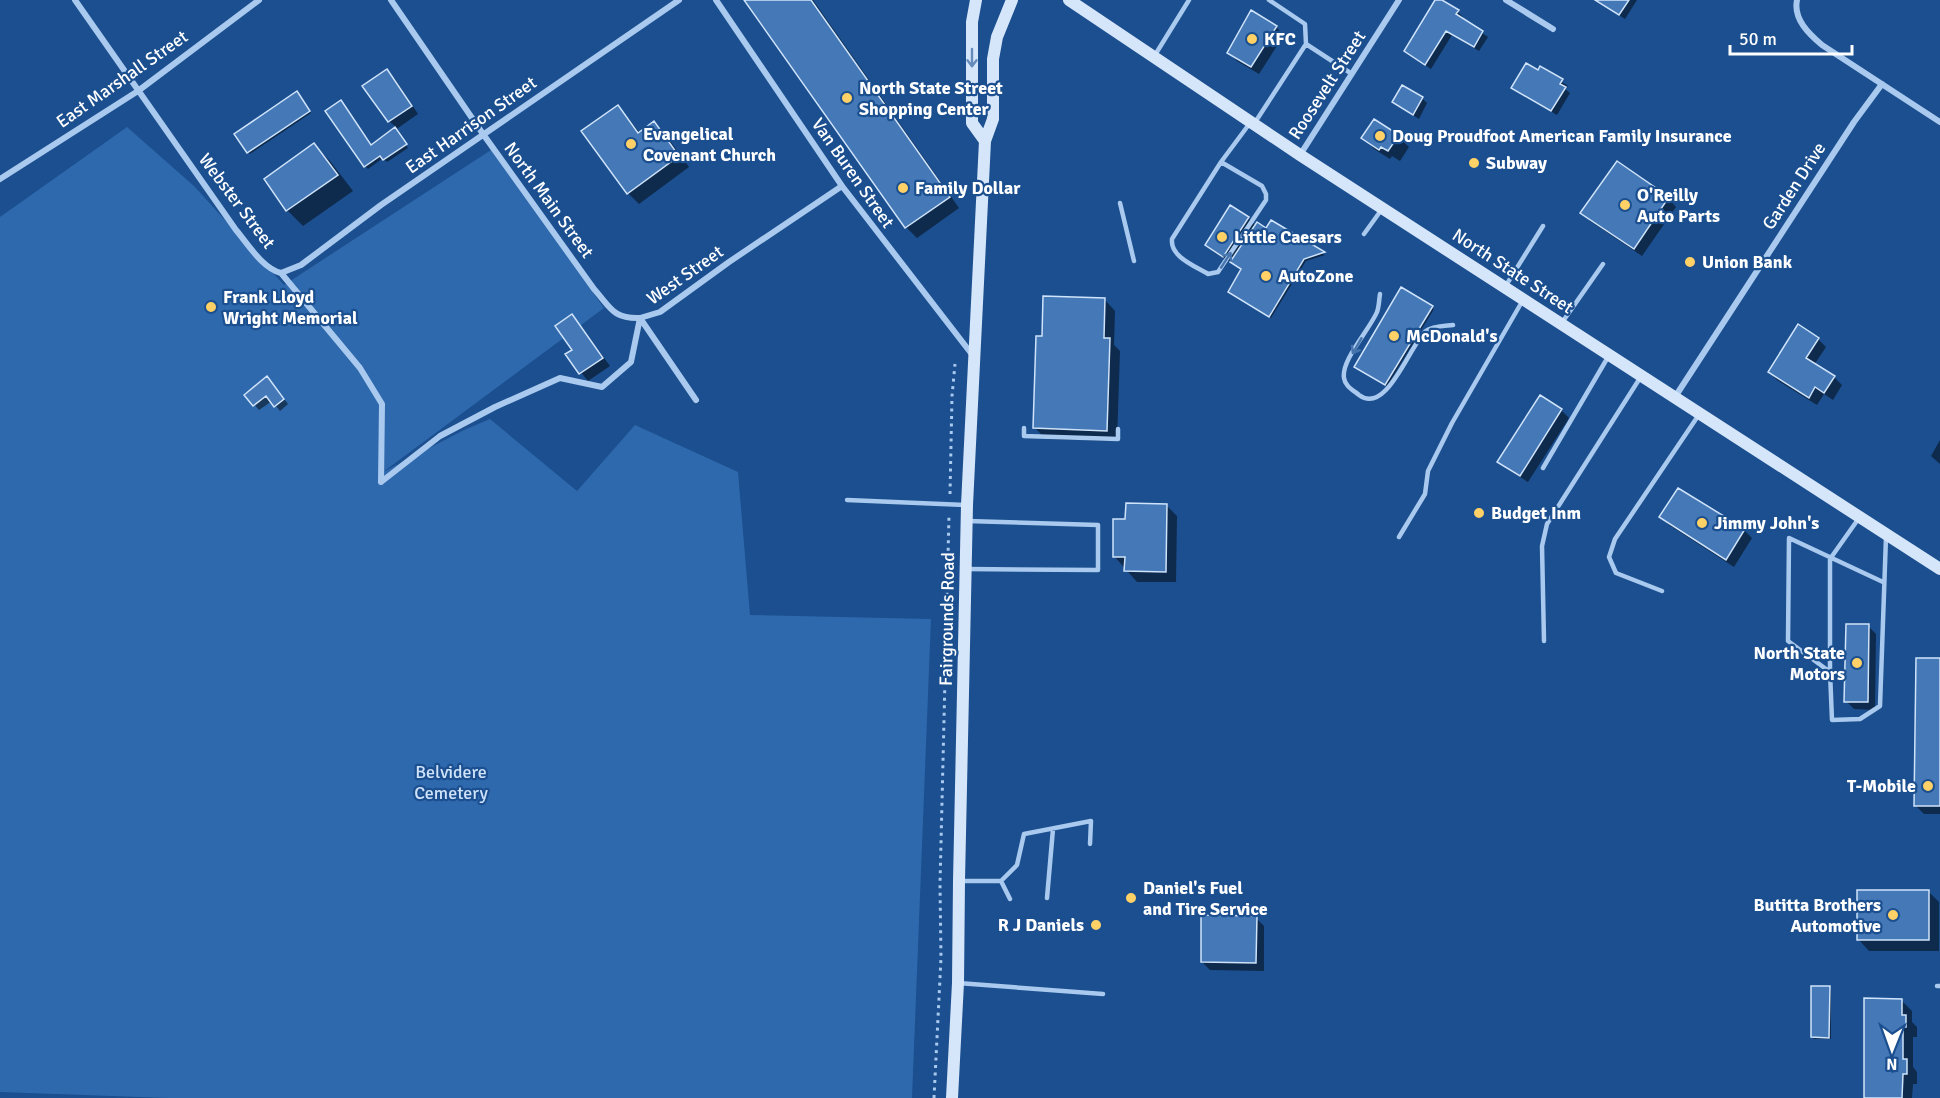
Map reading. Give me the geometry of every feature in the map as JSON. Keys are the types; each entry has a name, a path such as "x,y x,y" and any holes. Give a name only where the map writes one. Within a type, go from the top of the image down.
{"main road":[{"name":"Fairgrounds Road","path":"976,0 972,22 972,123 985,141"},
{"name":"Fairgrounds Road","path":"952,1098 958,983 967,505 985,141 993,119 992,77 997,37 1012,0"},
{"name":"North State Street","path":"1069,0 1252,124 1940,569"}],"street":[{"name":"Webster Street","path":"75,0 236,230 266,264 281,273 360,368 382,404 381,482"},
{"name":"East Marshall Street","path":"0,179 138,91 259,0"},
{"name":"North Main Street","path":"391,0 483,134 594,288 614,312 624,319 640,318"},
{"name":"East Harrison Street","path":"281,273 301,265 381,205 679,0"},
{"name":"Van Buren Street","path":"716,0 842,186 903,268 975,358"},
{"name":"Roosevelt Street","path":"1300,155 1399,0"},
{"path":"1506,0 1552,29"},
{"path":"1797,0 1797,15 1809,34 1822,45 1940,122"},
{"name":"Garden Drive","path":"1676,397 1841,142 1882,84"},
{"name":"West Street","path":"381,482 440,436 495,407 560,378 602,387 631,362 640,318 660,312 729,262 842,186"},
{"path":"640,318 696,400"}],"lane":[{"path":"1153,57 1189,0"},
{"path":"1221,162 1262,186 1266,200 1218,272 1208,274 1174,252 1171,245 1172,239 1221,162 1252,124 1306,44 1305,24 1269,0"},
{"path":"1306,44 1352,74"},
{"path":"1120,203 1134,261"},
{"path":"1365,234 1382,208"},
{"path":"1504,287 1543,226"},
{"path":"1561,324 1603,264"},
{"path":"1380,294 1378,310 1347,363 1343,377 1348,387 1363,398 1375,398 1386,392 1420,338 1428,330 1453,325"},
{"path":"1399,537 1425,494 1428,471 1452,423 1523,300"},
{"path":"1543,468 1610,355"},
{"path":"1544,640 1542,546 1547,524 1642,376"},
{"path":"1662,591 1616,573 1609,557 1615,539 1700,413"},
{"path":"1024,428 1024,436 1118,439 1118,429"},
{"path":"847,500 967,505"},
{"path":"1860,517 1830,559 1832,720 1860,719 1880,706 1886,534"},
{"path":"966,569 1098,570 1098,525 967,521"},
{"path":"1830,672 1788,641 1789,538 1830,559 1884,582"},
{"path":"959,881 1000,881 1017,865 1024,834 1091,821 1090,844"},
{"path":"1047,898 1053,829"},
{"path":"1000,881 1011,899"},
{"path":"958,983 1103,993"}],"path":[{"path":"934,1098 941,958 940,884 952,396 955,364"}],"green space":[{"name":"Belvidere Cemetery","path":"127,127 194,186 284,285 491,150 604,308 383,472 490,419 577,491 635,425 738,472 750,615 931,619 912,1098 168,1098 0,1092 0,217"}],"building":[{"name":"North State Street Shopping Center","path":"744,0 811,0 950,197 905,228"},
{"path":"1435,0 1442,0 1459,10 1456,14 1483,31 1474,47 1446,31 1425,65 1404,51"},
{"path":"1595,0 1629,0 1619,15"},
{"name":"KFC","path":"1251,10 1277,26 1251,67 1227,53"},
{"path":"1526,63 1538,70 1540,66 1563,79 1560,84 1566,87 1551,111 1511,88"},
{"path":"387,69 412,106 388,122 362,86"},
{"path":"1402,85 1423,97 1413,115 1392,102"},
{"path":"297,91 310,111 247,153 234,134"},
{"path":"341,100 371,145 395,127 407,144 383,160 380,156 364,167 325,111"},
{"name":"Evangelical Covenant Church","path":"618,105 638,133 654,121 679,156 627,194 581,131"},
{"name":"Doug Proudfoot American Family Insurance","path":"1374,119 1399,135 1388,151 1381,147 1379,150 1361,138"},
{"path":"314,143 338,175 286,211 264,179"},
{"name":"O'Reilly Auto Parts","path":"1617,161 1669,197 1634,249 1580,213"},
{"name":"Little Caesars","path":"1230,205 1249,217 1223,257 1205,245"},
{"name":"AutoZone","path":"1271,220 1325,252 1304,259 1269,317 1228,292 1241,269 1230,262 1257,222 1266,228"},
{"name":"McDonald's","path":"1401,287 1433,306 1385,385 1354,367"},
{"path":"1043,296 1105,298 1104,338 1110,338 1107,431 1033,428 1036,336 1042,336"},
{"path":"572,314 603,358 579,374 565,354 572,350 555,326"},
{"path":"1798,324 1819,338 1806,358 1835,376 1824,393 1815,387 1809,398 1768,372"},
{"path":"267,376 284,399 274,407 266,396 253,406 244,395"},
{"path":"1540,395 1562,409 1520,476 1497,462"},
{"name":"Jimmy John's","path":"1678,488 1745,529 1726,560 1659,517"},
{"path":"1126,503 1167,504 1166,572 1124,571 1125,557 1113,557 1113,519 1125,519"},
{"name":"North State Motors","path":"1846,624 1869,624 1868,702 1844,702"},
{"path":"1916,658 1940,658 1940,806 1914,806"},
{"name":"Butitta Brothers Automotive","path":"1857,890 1929,890 1929,940 1857,940"},
{"path":"1201,915 1257,916 1256,963 1201,962"},
{"path":"1811,986 1830,986 1829,1038 1811,1037"},
{"path":"1864,998 1902,999 1902,1015 1906,1015 1906,1027 1903,1027 1903,1059 1907,1059 1907,1074 1903,1074 1902,1098 1864,1098"}],"place":[{"name":"KFC","path":"1252,39"},
{"name":"North State Street Shopping Center","path":"847,98"},
{"name":"Doug Proudfoot American Family Insurance","path":"1380,136"},
{"name":"Evangelical Covenant Church","path":"631,144"},
{"name":"Subway","path":"1474,163"},
{"name":"Family Dollar","path":"903,188"},
{"name":"O'Reilly Auto Parts","path":"1625,205"},
{"name":"Little Caesars","path":"1222,237"},
{"name":"Union Bank","path":"1690,262"},
{"name":"AutoZone","path":"1266,276"},
{"name":"Frank Lloyd Wright Memorial","path":"211,307"},
{"name":"McDonald's","path":"1394,336"},
{"name":"Budget Inm","path":"1479,513"},
{"name":"Jimmy John's","path":"1702,523"},
{"name":"North State Motors","path":"1857,663"},
{"name":"T-Mobile","path":"1928,786"},
{"name":"Daniel's Fuel and Tire Service","path":"1131,898"},
{"name":"Butitta Brothers Automotive","path":"1893,915"},
{"name":"R J Daniels","path":"1096,925"}]}
